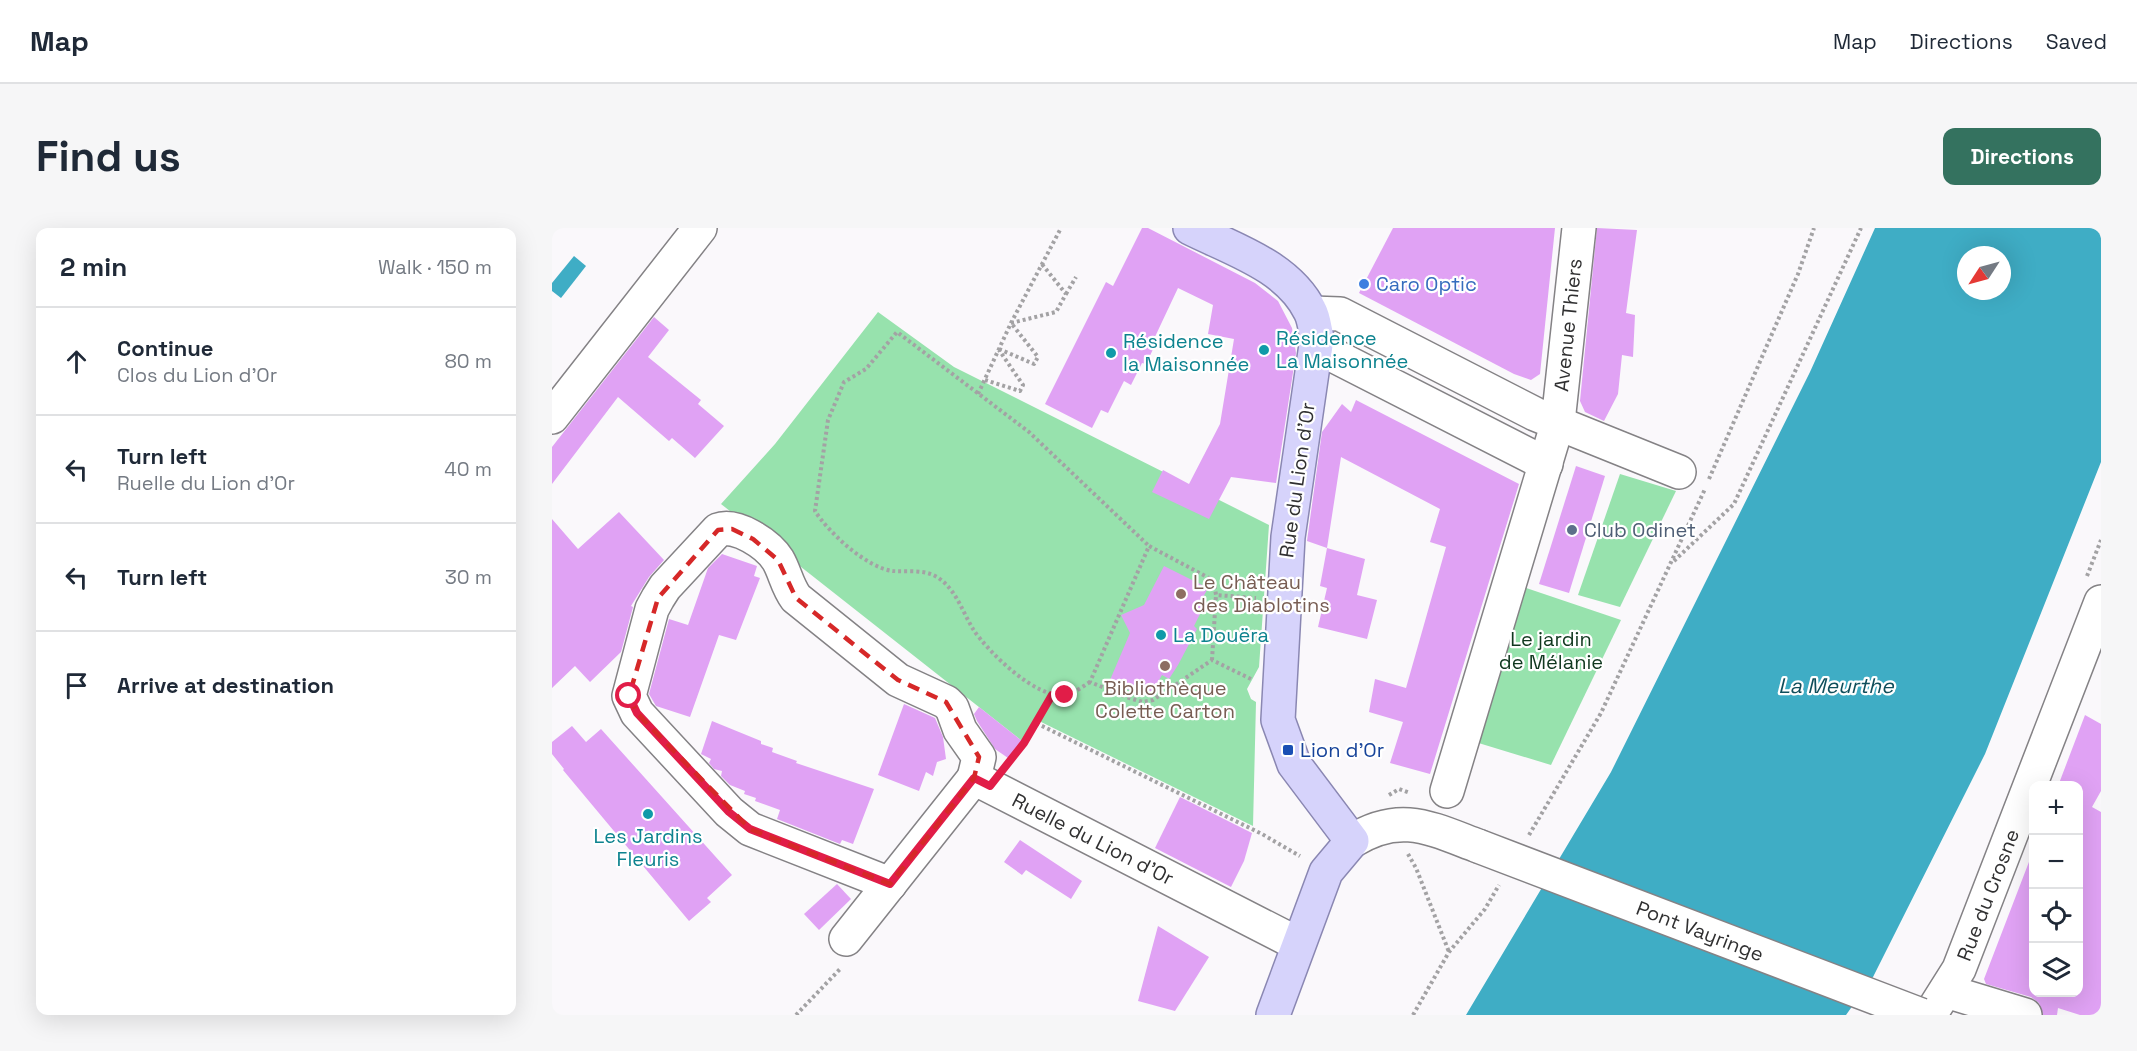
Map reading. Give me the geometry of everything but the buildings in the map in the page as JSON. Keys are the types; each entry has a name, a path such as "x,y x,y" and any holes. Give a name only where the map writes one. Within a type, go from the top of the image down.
{"main road":[{"path":"1190,228 1284,277 1300,293 1312,313"},
{"name":"Rue du Lion d'Or","path":"1312,313 1317,347 1288,537 1278,720 1291,757 1352,841"},
{"path":"1273,1015 1326,872 1352,841"}],"street":[{"path":"552,417 700,228"},
{"name":"Avenue Thiers","path":"1448,791 1558,422 1579,228"},
{"path":"1312,313 1340,314 1525,409 1679,472"},
{"path":"1317,347 1546,464"},
{"path":"846,939 890,884 982,782 979,757 960,730 952,708 935,696 898,680 796,598 789,589 778,560 769,550 732,529 718,530 665,587 652,609 629,696 637,713 729,812 750,829 890,884"},
{"name":"Rue du Crosne","path":"1938,1003 1959,969 2101,602"},
{"name":"Ruelle du Lion d'Or","path":"982,782 1298,944"},
{"name":"Pont Vayringe","path":"1352,841 1377,826 1408,824 1478,846 1921,1015"},
{"path":"1938,1003 2025,1015"}],"path":[{"path":"978,394 1011,323 1061,228"},
{"path":"1525,842 1601,713 1672,564 1798,274 1814,228"},
{"path":"1672,564 1734,504 1861,228"},
{"path":"1041,264 1066,294"},
{"path":"1011,323 1056,312 1076,277"},
{"path":"999,349 1034,364 1038,357 1011,323"},
{"path":"1149,546 1090,682 1074,692 1052,695 1032,685 1002,660 973,629 957,598 939,578 929,573 878,568 864,559 822,522 815,511 828,420 844,382 866,369 897,332 1029,432 1149,546 1209,578 1216,589 1212,660"},
{"path":"985,380 1020,391 1023,385 999,349"},
{"path":"1216,595 1284,599"},
{"path":"1090,682 1143,702 1153,700 1212,660"},
{"path":"1212,660 1278,689"},
{"path":"982,782 1024,743 1052,695"},
{"path":"1036,723 1262,834 1326,872"},
{"path":"1417,856 1407,854 1416,868 1449,952"},
{"path":"1413,1015 1449,952 1485,909 1502,880"},
{"path":"796,1015 848,961 846,939"}],"highlighted area":[{"path":"732,529 753,539 778,560 796,598 898,680 946,702 979,757 974,778 890,884 750,829 637,713 629,696 658,598 718,530"}],"green space":[{"path":"878,312 954,367 1269,525 1259,667 1247,689 1251,699 1256,702 1253,826 1035,719 1022,741 721,504 775,444"},
{"path":"1620,474 1676,491 1620,607 1578,595"},
{"name":"Le jardin de Mélanie","path":"1520,586 1621,620 1551,765 1472,741"}],"water":[{"name":"La Meurthe","path":"1875,228 2101,228 2101,462 1985,754 1873,977 1846,1015 1466,1015 1611,772 1810,372"},
{"path":"574,256 586,266 561,298 552,291 552,283"}],"place":[{"name":"Caro Optic","path":"1364,284"},
{"name":"Résidence La Maisonnée","path":"1264,350"},
{"name":"Résidence la Maisonnée","path":"1111,353"},
{"name":"Club Odinet","path":"1572,530"},
{"name":"Le Château des Diablotins","path":"1181,594"},
{"name":"La Douëra","path":"1161,635"},
{"name":"Bibliothèque Colette Carton","path":"1165,666"},
{"name":"Lion d'Or","path":"1288,750"},
{"name":"Les Jardins Fleuris","path":"648,814"}],"route":[{"path":"629,696 637,713 740,822 765,836 890,884 974,778 990,786 1024,743 1052,695 1065,695"}]}
